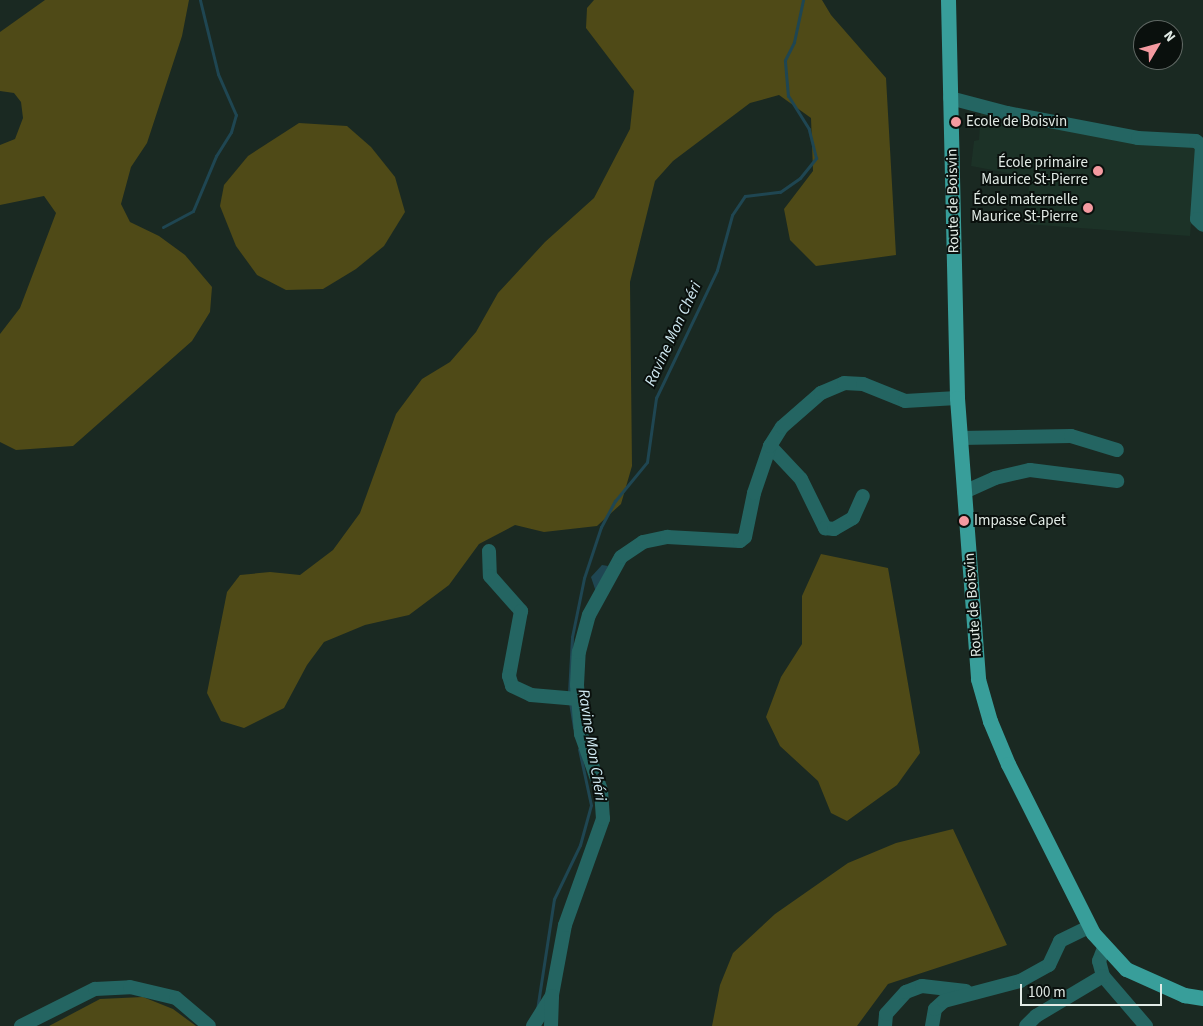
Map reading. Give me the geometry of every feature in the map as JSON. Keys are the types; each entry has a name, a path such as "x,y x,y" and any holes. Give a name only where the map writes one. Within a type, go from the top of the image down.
{"main road":[{"name":"Route de Boisvin","path":"948,0 957,398 978,679 985,704 1008,764 1089,927 1104,948 1126,969 1184,995 1203,998"}],"street":[{"path":"950,98 1007,113 1138,138 1196,141 1202,146 1197,219 1203,225"},
{"path":"551,1026 552,995 564,926 603,819 602,790 581,734 578,699 580,652 589,614 621,557 643,542 667,536 740,541 748,532 754,493 770,446 782,427 821,394 844,383 863,384 905,401 957,398"},
{"path":"960,438 1071,436 1117,450"},
{"path":"770,446 801,479 825,528 834,529 854,518 864,496"},
{"path":"964,492 995,478 1030,470 1117,481"},
{"path":"489,551 490,576 521,611 509,676 512,686 531,696 578,699"},
{"path":"932,1026 935,1009 944,1001 1020,981 1045,967 1053,960 1060,941 1089,927"},
{"path":"1104,948 1099,961 1103,976 1146,1026"},
{"path":"1026,1026 1036,1016 1103,976"},
{"path":"885,1026 886,1014 895,1001 922,986 975,992"},
{"path":"21,1026 95,989 130,987 176,998 209,1026"},
{"path":"533,1026 552,995"}],"shaded area":[{"path":"45,0 189,0 182,36 147,143 131,167 121,204 130,222 159,236 185,255 212,287 210,312 192,341 73,446 16,450 0,442 0,334 20,308 56,213 44,196 0,205 0,145 15,139 23,118 21,102 14,93 0,91 0,32"},
{"path":"594,0 822,0 831,15 886,78 896,255 816,266 790,240 784,209 813,171 811,118 779,95 750,103 673,161 655,181 630,282 632,466 621,504 597,526 544,532 515,525 479,544 449,585 409,615 365,625 324,642 307,665 284,708 244,728 221,721 207,693 227,592 240,575 270,572 300,575 333,550 360,513 396,414 422,379 450,362 476,332 498,293 545,242 594,198 630,129 634,91 586,28 587,8"},
{"name":"École primaire Maurice St-Pierre","path":"981,111 1198,147 1190,236 1025,224 1030,177 971,166 974,141 979,140"},
{"path":"299,123 347,126 371,147 395,177 405,212 384,246 356,269 323,289 286,290 257,275 236,246 220,206 224,185 248,156"},
{"path":"821,554 888,568 920,753 897,785 847,821 831,813 818,781 780,746 766,717 781,677 802,644 802,596"},
{"path":"953,829 1007,945 888,984 857,1026 712,1026 720,985 733,953 775,914 848,863 896,843"},
{"path":"143,997 173,1009 196,1026 49,1026 100,999"}],"water":[{"path":"602,565 608,566 596,592 591,577"}],"waterway":[{"path":"163,227 193,211 216,156 231,132 236,115 218,74 200,0"},
{"name":"Ravine Mon Chéri","path":"569,693 572,637 584,578 601,527 615,501 647,462 656,398 717,270 732,215 745,196 780,192 800,178 816,158 809,129 788,96 785,60 794,42 803,0"},
{"name":"Ravine Mon Chéri","path":"570,702 574,728"},
{"name":"Ravine Mon Chéri","path":"537,1010 554,899 580,845 591,805 579,749"}],"place":[{"name":"Ecole de Boisvin","path":"956,122"},
{"name":"École primaire Maurice St-Pierre","path":"1098,171"},
{"name":"École maternelle Maurice St-Pierre","path":"1088,208"},
{"name":"Impasse Capet","path":"964,521"}]}
